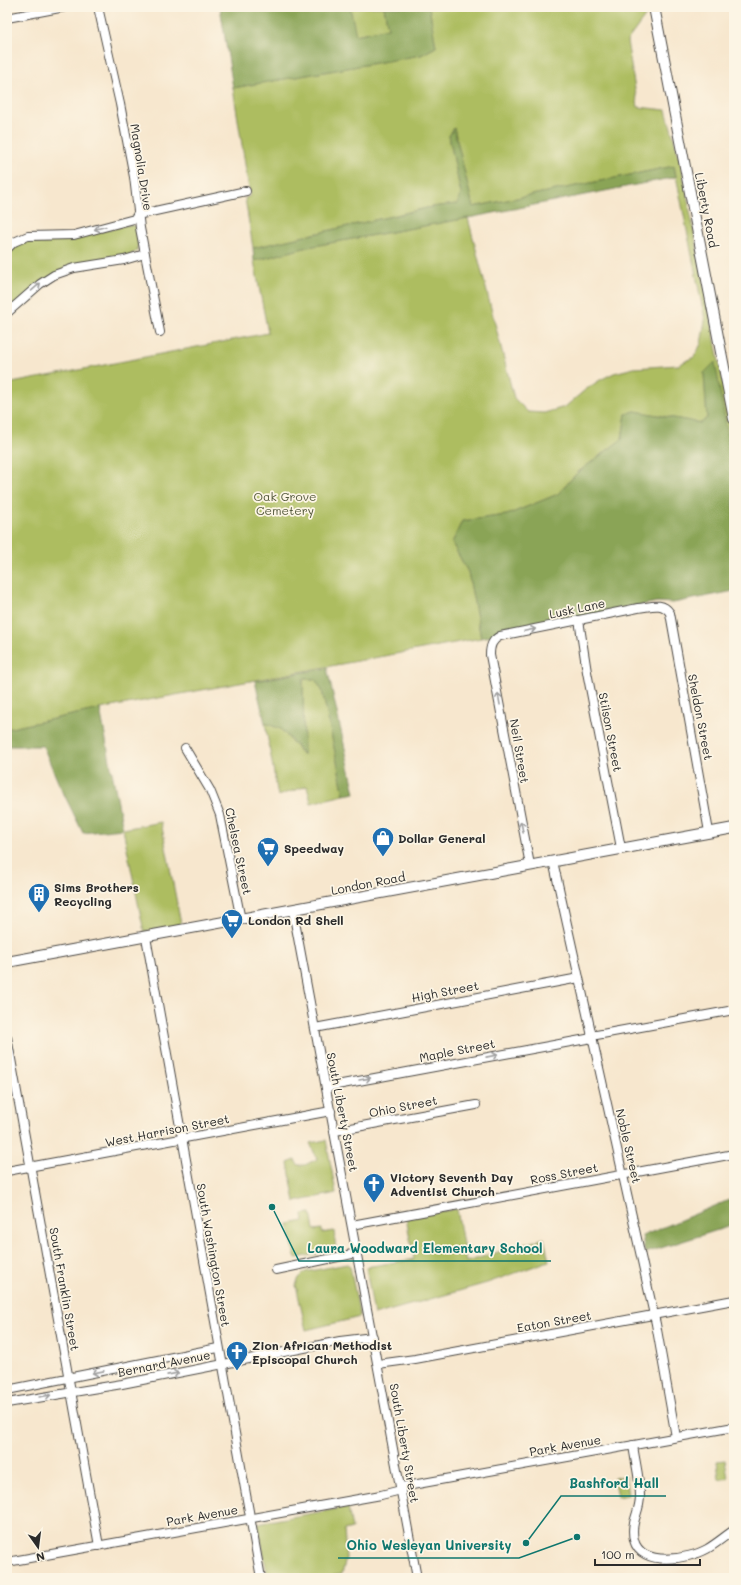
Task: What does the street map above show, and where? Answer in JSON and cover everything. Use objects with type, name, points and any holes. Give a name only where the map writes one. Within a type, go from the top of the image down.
[{"type":"street","points":[[7,18],[65,7]]},
{"type":"street","name":"Magnolia Drive","points":[[98,7],[120,104],[134,177],[138,217],[160,332]]},
{"type":"street","name":"Liberty Road","points":[[654,7],[734,419]]},
{"type":"street","points":[[7,249],[14,242],[28,236],[74,234],[246,191]]},
{"type":"street","points":[[7,313],[40,284],[54,275],[74,268],[124,260],[145,254]]},
{"type":"street","name":"Lusk Lane","points":[[493,641],[500,636],[579,620],[659,605],[666,608]]},
{"type":"street","name":"Sheldon Street","points":[[666,608],[671,616],[709,832]]},
{"type":"street","name":"Stilson Street","points":[[579,620],[587,672],[621,848]]},
{"type":"street","name":"Neil Street","points":[[493,641],[490,654],[530,866]]},
{"type":"street","name":"Chelsea Street","points":[[185,748],[210,790],[220,815],[241,920]]},
{"type":"street","name":"London Road","points":[[7,962],[293,911],[621,848],[734,828]]},
{"type":"street","name":"Noble Street","points":[[553,861],[654,1315],[676,1437]]},
{"type":"street","name":"South Liberty Street","points":[[293,911],[417,1578]]},
{"type":"street","name":"South Washington Street","points":[[146,937],[218,1348],[261,1578]]},
{"type":"street","name":"High Street","points":[[315,1028],[579,978]]},
{"type":"street","name":"Maple Street","points":[[326,1087],[734,1010]]},
{"type":"street","name":"South Franklin Street","points":[[7,1037],[99,1546]]},
{"type":"street","name":"Ohio Street","points":[[335,1131],[476,1105]]},
{"type":"street","name":"West Harrison Street","points":[[7,1171],[181,1140],[331,1111]]},
{"type":"street","name":"Ross Street","points":[[352,1225],[734,1154]]},
{"type":"street","points":[[276,1270],[357,1253]]},
{"type":"street","name":"Eaton Street","points":[[378,1364],[734,1300]]},
{"type":"street","name":"Bernard Avenue","points":[[7,1403],[222,1365],[340,1341],[373,1337]]},
{"type":"street","name":"Bernard Avenue","points":[[7,1390],[218,1348]]},
{"type":"street","name":"Park Avenue","points":[[7,1562],[381,1495],[401,1488],[734,1427]]},
{"type":"street","points":[[633,1445],[640,1497],[633,1521],[633,1530],[634,1542],[639,1550],[648,1556],[657,1559],[685,1557],[706,1550],[734,1530]]},
{"type":"green space","points":[[220,7],[350,7],[356,35],[388,28],[384,7],[429,7],[436,47],[421,55],[233,88]]},
{"type":"green space","points":[[350,7],[384,7],[388,28],[355,35]]},
{"type":"green space","name":"Oak Grove Cemetery","points":[[429,7],[648,7],[649,11],[627,41],[638,107],[666,110],[681,164],[734,439],[734,471],[729,445],[704,373],[707,418],[701,423],[635,411],[626,414],[622,439],[577,473],[558,494],[507,515],[462,521],[452,543],[468,572],[481,638],[100,709],[7,729],[7,384],[268,333],[254,261],[308,247],[468,218],[514,398],[528,412],[544,413],[565,407],[585,390],[614,373],[634,368],[678,365],[694,357],[701,344],[705,320],[674,166],[473,207],[454,128],[449,136],[461,194],[458,204],[431,207],[253,248],[245,198],[250,196],[233,88],[421,55],[436,47]]},
{"type":"green space","points":[[454,128],[473,207],[674,166],[676,177],[468,218],[308,247],[254,261],[253,248],[431,207],[457,204],[461,194],[449,136]]},
{"type":"green space","points":[[126,225],[136,226],[139,239],[137,251],[125,258],[75,266],[7,309],[7,253],[21,242],[91,234]]},
{"type":"green space","points":[[715,362],[734,471],[734,591],[673,603],[657,602],[481,638],[468,572],[452,543],[462,521],[507,515],[558,494],[577,473],[622,439],[626,414],[635,411],[701,423],[707,418],[704,373]]},
{"type":"green space","points":[[327,668],[355,793],[344,795],[322,690],[315,679],[303,679],[304,755],[281,729],[265,723],[255,681]]},
{"type":"green space","points":[[303,679],[315,679],[322,690],[344,795],[311,803],[307,786],[278,796],[265,723],[281,729],[303,755]]},
{"type":"green space","points":[[100,709],[123,829],[83,833],[58,782],[43,746],[7,746],[7,729]]},
{"type":"green space","points":[[161,822],[181,924],[144,932],[123,829]]},
{"type":"green space","points":[[326,1140],[336,1193],[295,1202],[288,1163],[295,1160],[298,1165],[305,1165],[317,1159],[310,1143]]},
{"type":"green space","points":[[734,1198],[734,1225],[645,1253],[642,1236]]},
{"type":"green space","points":[[457,1209],[466,1262],[544,1238],[549,1261],[487,1283],[374,1315],[366,1267],[414,1259],[406,1218]]},
{"type":"green space","points":[[311,1213],[314,1230],[322,1229],[322,1233],[334,1231],[336,1250],[297,1258],[295,1257],[288,1224],[304,1221],[303,1214]]},
{"type":"green space","points":[[347,1264],[350,1266],[360,1317],[306,1330],[296,1285],[299,1278],[305,1272]]},
{"type":"green space","points":[[725,1460],[728,1478],[719,1479],[717,1461]]},
{"type":"green space","points":[[625,1476],[628,1495],[618,1497],[614,1478]]},
{"type":"green space","points":[[348,1507],[352,1528],[344,1530],[346,1558],[342,1574],[325,1578],[268,1578],[258,1523]]},
{"type":"place","name":"Dollar General","points":[[383,858]]},
{"type":"place","name":"Speedway","points":[[268,868]]},
{"type":"place","name":"Sims Brothers Recycling","points":[[39,914]]},
{"type":"place","name":"London Rd Shell","points":[[232,940]]},
{"type":"place","name":"Victory Seventh Day Adventist Church","points":[[374,1204]]},
{"type":"place","name":"Laura Woodward Elementary School","points":[[272,1207]]},
{"type":"place","name":"Zion African Methodist Episcopal Church","points":[[237,1372]]},
{"type":"place","name":"Ohio Wesleyan University","points":[[577,1537]]},
{"type":"place","name":"Bashford Hall","points":[[526,1543]]}]
